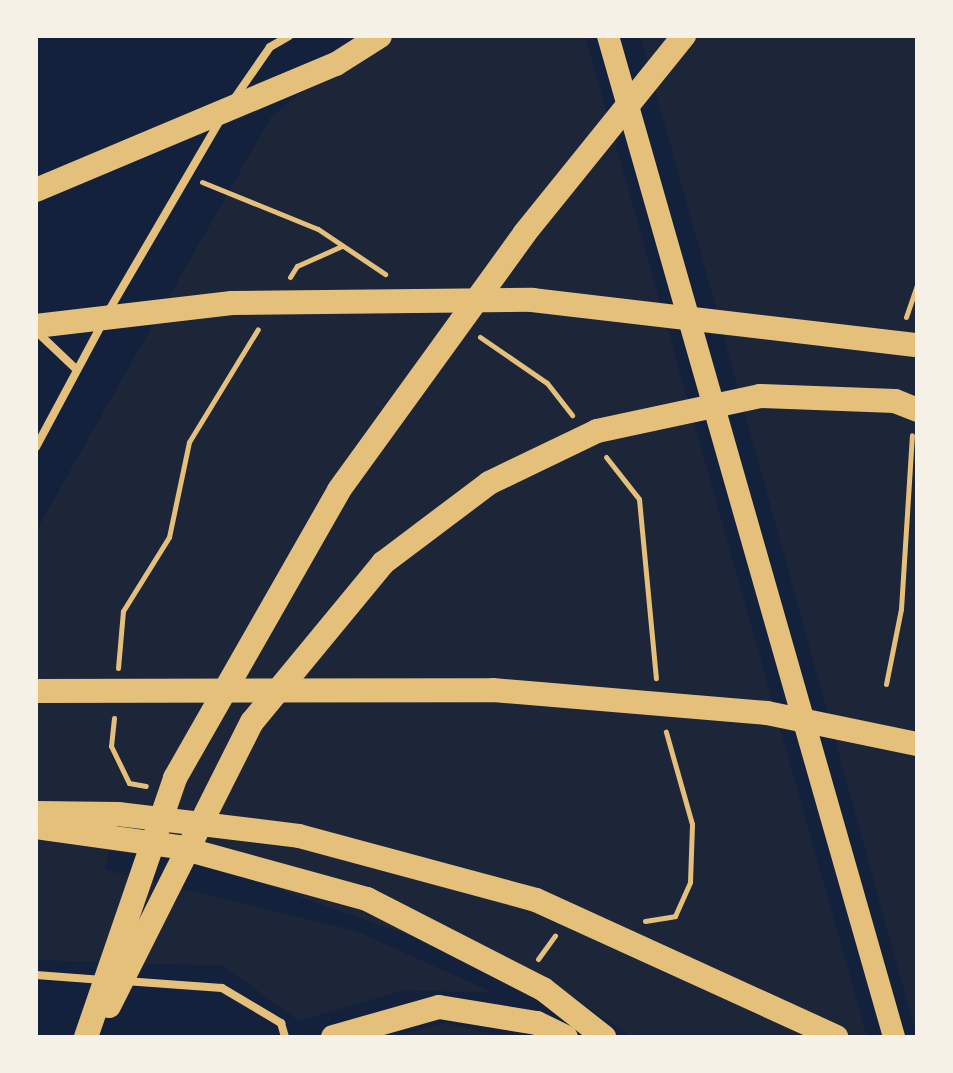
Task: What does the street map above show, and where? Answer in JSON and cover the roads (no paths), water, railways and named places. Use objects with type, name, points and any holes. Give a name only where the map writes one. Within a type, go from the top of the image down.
[{"type":"highway","points":[[36,190],[336,64],[380,36]]},
{"type":"highway","points":[[608,36],[894,1037]]},
{"type":"highway","points":[[86,1037],[175,778],[339,490],[524,234],[684,36]]},
{"type":"highway","points":[[36,329],[232,303],[532,300],[912,340]]},
{"type":"highway","points":[[95,1037],[252,722],[383,563],[489,483],[597,431],[760,396],[895,401],[914,416]]},
{"type":"highway","points":[[36,691],[493,690],[767,713],[917,744]]},
{"type":"highway","points":[[36,813],[118,814],[299,836],[536,900],[836,1037]]},
{"type":"highway","points":[[36,827],[178,847],[367,899],[543,989],[604,1037]]},
{"type":"highway","points":[[333,1037],[439,1007],[518,1020],[566,1037]]},
{"type":"street","points":[[36,447],[182,175],[270,47],[289,36]]},
{"type":"street","points":[[36,329],[77,370]]},
{"type":"street","points":[[36,975],[222,988],[281,1023],[285,1037]]}]
